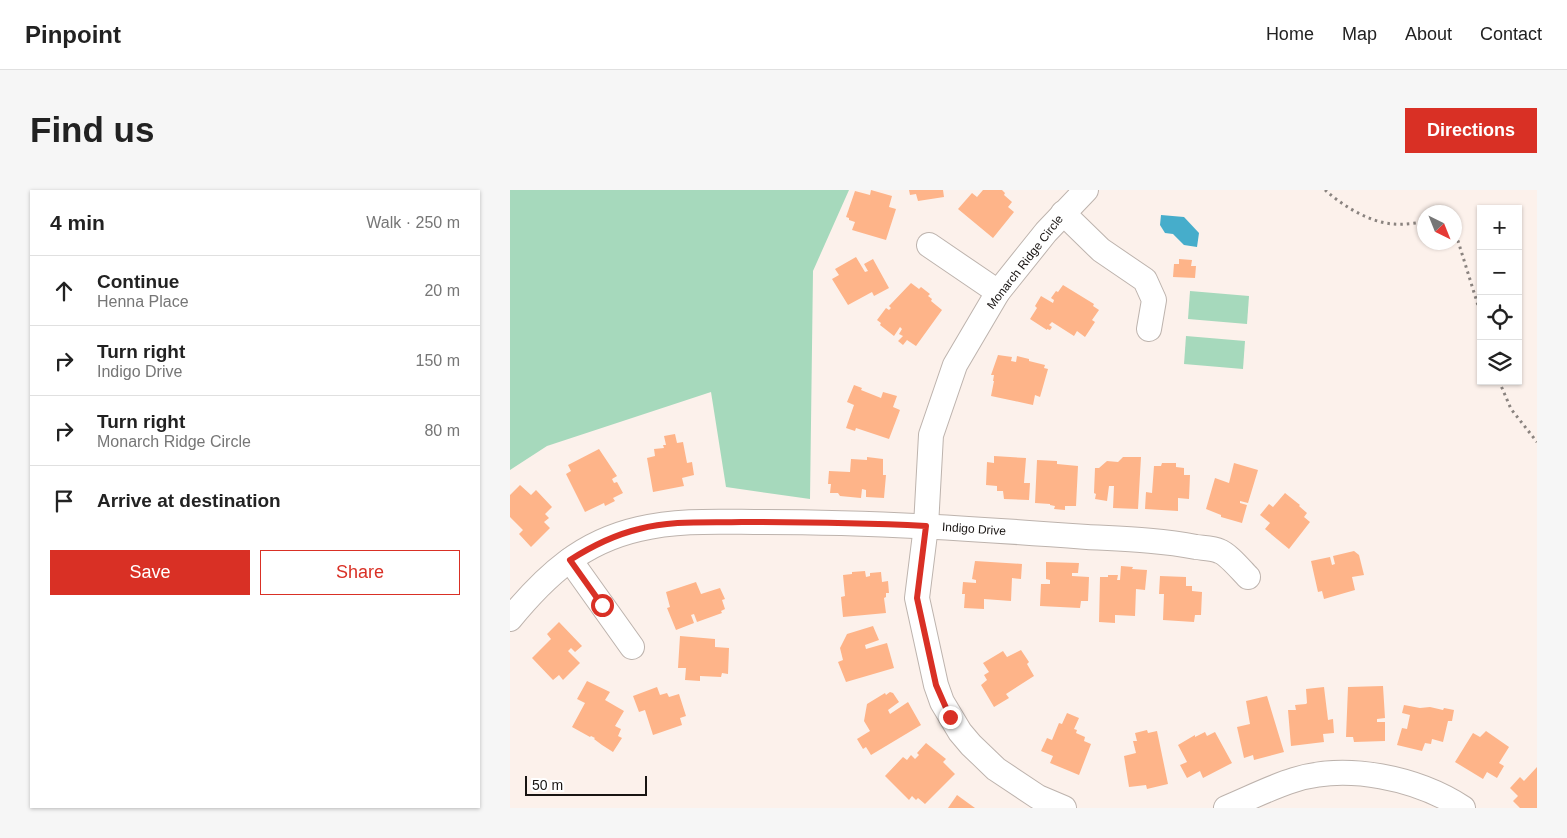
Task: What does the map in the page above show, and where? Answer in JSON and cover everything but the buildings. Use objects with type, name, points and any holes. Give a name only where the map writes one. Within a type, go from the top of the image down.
[{"type":"street","name":"Monarch Ridge Circle","points":[[1064,808],[1035,803],[983,758],[960,732],[942,702],[936,685],[917,598],[926,526],[931,435],[955,365],[998,292],[1063,213],[1086,190]]},
{"type":"street","points":[[1063,213],[1101,250],[1145,280],[1154,300],[1149,329]]},
{"type":"street","points":[[929,245],[998,292]]},
{"type":"street","name":"Indigo Drive","points":[[510,619],[538,587],[570,560],[590,548],[625,533],[672,523],[827,522],[926,526],[1177,543],[1220,551],[1248,577]]},
{"type":"street","points":[[570,560],[632,647]]},
{"type":"street","points":[[1226,808],[1294,780],[1337,774],[1371,775],[1403,781],[1439,794],[1463,808]]},
{"type":"path","points":[[1325,190],[1346,207],[1374,220],[1393,224],[1417,222]]},
{"type":"path","points":[[1461,250],[1477,302]]},
{"type":"path","points":[[1501,385],[1511,409],[1537,442]]},
{"type":"green space","points":[[510,190],[849,190],[813,271],[810,499],[726,487],[711,392],[547,446],[510,470]]},
{"type":"green space","points":[[1190,291],[1249,296],[1247,324],[1188,319]]},
{"type":"green space","points":[[1186,336],[1245,341],[1243,369],[1184,364]]},
{"type":"water","points":[[1161,215],[1184,217],[1199,233],[1197,247],[1184,245],[1173,234],[1165,233],[1160,225]]},
{"type":"route","points":[[602,605],[570,560],[611,538],[639,529],[679,523],[827,522],[926,526],[917,598],[936,685],[950,717]]}]
